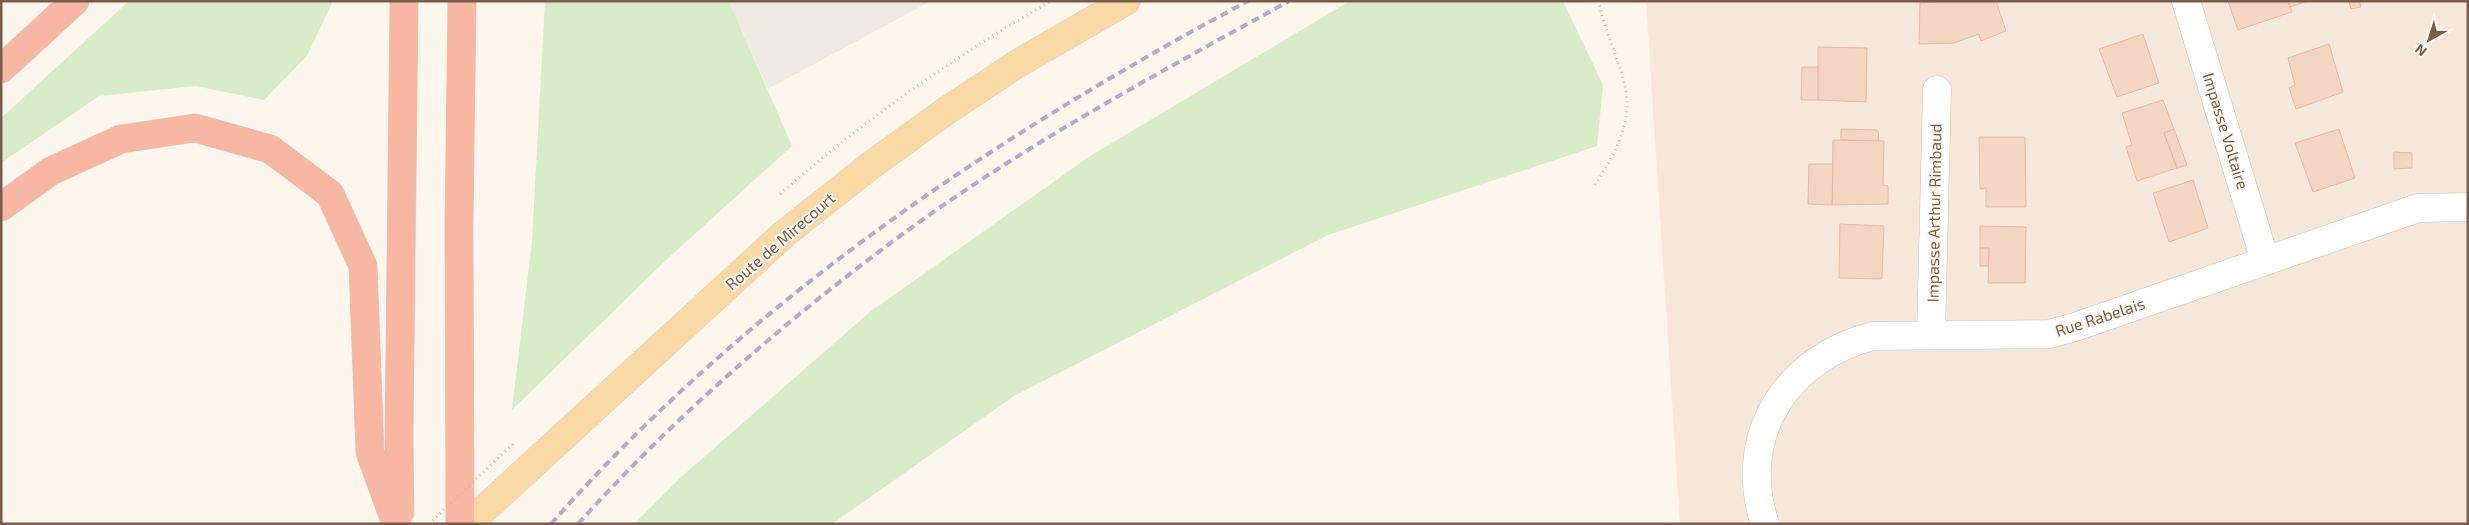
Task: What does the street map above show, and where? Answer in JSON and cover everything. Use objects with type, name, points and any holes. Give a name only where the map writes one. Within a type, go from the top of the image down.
[{"type":"highway","points":[[1,69],[75,1]]},
{"type":"highway","points":[[401,524],[399,437],[404,1]]},
{"type":"highway","points":[[460,524],[462,1]]},
{"type":"highway","points":[[1,207],[51,171],[121,138],[195,128],[270,149],[330,194],[363,266],[370,452],[396,524]]},
{"type":"main road","name":"Route de Mirecourt","points":[[468,524],[784,234],[870,166],[946,111],[1017,64],[1126,1]]},
{"type":"street","name":"Impasse Voltaire","points":[[2186,1],[2265,260]]},
{"type":"street","name":"Impasse Arthur Rimbaud","points":[[1931,335],[1936,90]]},
{"type":"street","name":"Rue Rabelais","points":[[1765,524],[1759,506],[1756,476],[1758,450],[1764,428],[1784,393],[1804,369],[1848,342],[1873,336],[2049,334],[2075,327],[2418,208],[2468,207]]},
{"type":"path","points":[[1595,185],[1612,159],[1622,138],[1628,111],[1628,90],[1606,31],[1598,1]]},
{"type":"path","points":[[429,524],[515,442]]},
{"type":"shaded area","points":[[729,1],[931,1],[768,89]]},
{"type":"shaded area","points":[[1646,1],[2468,1],[2468,524],[1680,524]]},
{"type":"green space","points":[[129,1],[333,1],[307,56],[264,100],[196,86],[99,96],[1,163],[1,118]]},
{"type":"green space","points":[[545,1],[729,1],[792,146],[665,261],[512,410],[532,241]]},
{"type":"green space","points":[[1350,1],[1563,1],[1603,85],[1597,146],[1328,235],[1014,396],[832,524],[634,524],[680,478],[870,312],[1090,156]]},
{"type":"building","points":[[1996,1],[2006,31],[1981,41],[1979,34],[1954,43],[1919,44],[1920,3]]},
{"type":"building","points":[[2228,1],[2288,1],[2292,12],[2238,30]]},
{"type":"building","points":[[2288,1],[2308,1],[2290,7]]},
{"type":"building","points":[[2349,1],[2359,1],[2361,7],[2351,9]]},
{"type":"building","points":[[2143,34],[2159,83],[2117,97],[2099,49]]},
{"type":"building","points":[[2329,44],[2343,92],[2296,109],[2289,88],[2295,85],[2288,58]]},
{"type":"building","points":[[1818,47],[1867,48],[1866,102],[1818,100]]},
{"type":"building","points":[[1802,67],[1818,67],[1818,100],[1801,100]]},
{"type":"building","points":[[2163,100],[2174,129],[2164,133],[2177,168],[2137,181],[2126,147],[2132,145],[2122,113]]},
{"type":"building","points":[[1841,129],[1878,130],[1879,141],[1841,140]]},
{"type":"building","points":[[2174,129],[2187,165],[2177,168],[2164,133]]},
{"type":"building","points":[[2339,129],[2355,178],[2313,192],[2295,143]]},
{"type":"building","points":[[1979,137],[2025,137],[2026,207],[1986,207],[1986,188],[1980,189]]},
{"type":"building","points":[[1833,140],[1884,141],[1883,185],[1888,186],[1888,204],[1832,205]]},
{"type":"building","points":[[2394,152],[2412,153],[2412,168],[2394,169]]},
{"type":"building","points":[[1809,164],[1833,164],[1832,205],[1808,204]]},
{"type":"building","points":[[2193,180],[2208,228],[2169,242],[2153,193]]},
{"type":"building","points":[[1840,224],[1884,226],[1882,279],[1839,278]]},
{"type":"building","points":[[1980,226],[2026,227],[2025,283],[1988,283],[1989,248],[1980,248]]},
{"type":"building","points":[[1980,248],[1989,248],[1988,266],[1980,266]]},
{"type":"railway","points":[[551,524],[626,444],[706,369],[789,298],[876,231],[966,169],[1058,110],[1152,54],[1248,1]]},
{"type":"railway","points":[[578,524],[653,446],[732,372],[773,336],[900,236],[946,203],[1042,141],[1289,1]]}]
